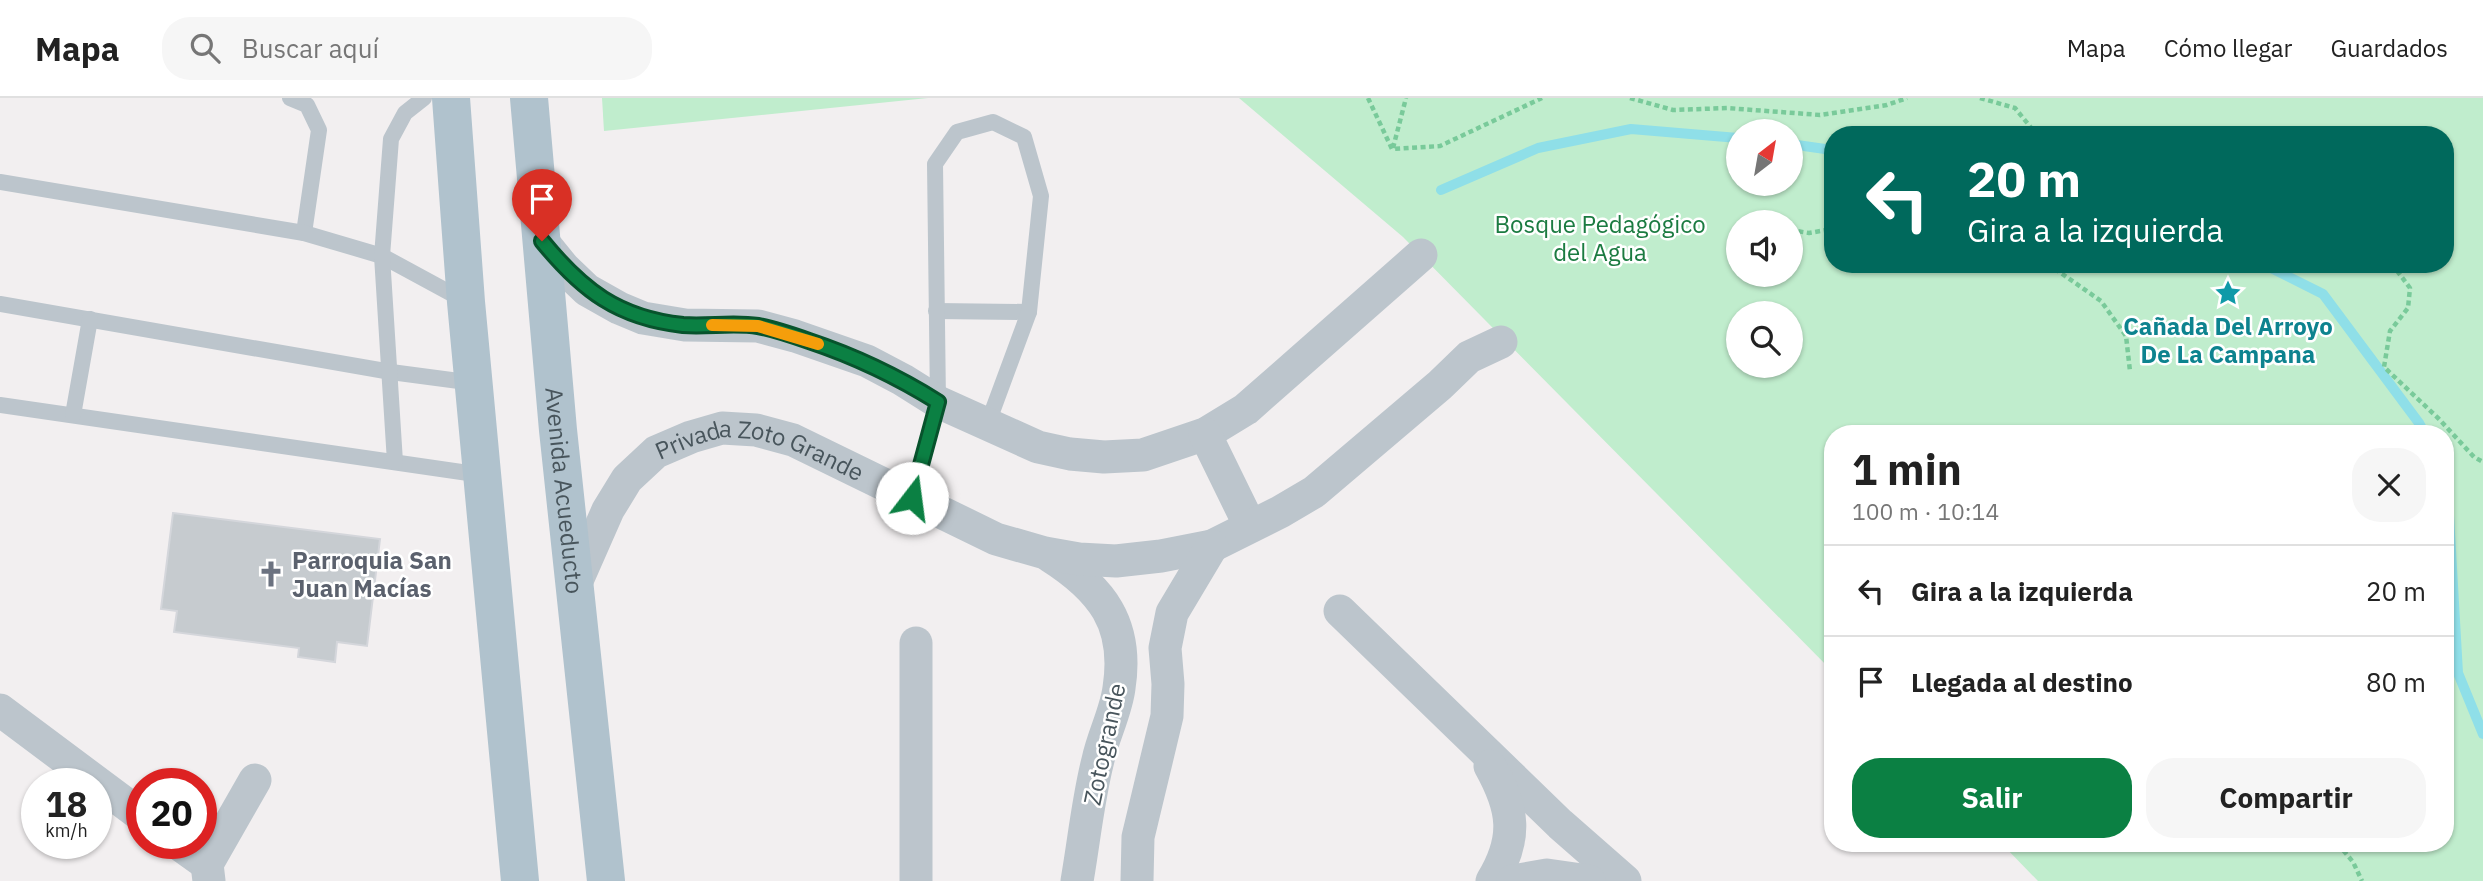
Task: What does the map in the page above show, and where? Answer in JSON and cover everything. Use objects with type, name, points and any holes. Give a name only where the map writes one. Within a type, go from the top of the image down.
[{"type":"main road","points":[[452,98],[466,302],[520,881]]},
{"type":"main road","name":"Avenida Acueducto","points":[[529,98],[606,881]]},
{"type":"street","points":[[542,241],[587,290],[643,318],[685,325],[758,326],[795,336],[867,362],[904,380],[938,402],[1038,447],[1070,454],[1104,457],[1143,455],[1205,434],[1246,409],[1421,255]]},
{"type":"street","points":[[1045,553],[1079,559],[1116,561],[1212,546],[1314,492],[1469,357],[1501,342]]},
{"type":"street","name":"Privada Zoto Grande","points":[[575,585],[608,510],[627,479],[656,452],[691,436],[722,428],[756,429],[793,440],[996,539],[1045,553]]},
{"type":"street","points":[[1205,434],[1250,526]]},
{"type":"street","points":[[1136,881],[1138,837],[1167,716],[1165,648],[1171,613],[1212,546]]},
{"type":"street","name":"Zotogrande","points":[[1045,553],[1091,585],[1104,603],[1117,631],[1119,688],[1098,760],[1077,881]]},
{"type":"street","points":[[1340,611],[1560,824],[1625,881]]},
{"type":"street","points":[[916,643],[916,881]]},
{"type":"street","points":[[1119,674],[1167,674]]},
{"type":"street","points":[[0,710],[126,804]]},
{"type":"street","points":[[1479,746],[1501,786],[1509,811],[1510,830],[1505,860],[1492,881]]},
{"type":"street","points":[[195,859],[208,872],[255,780]]},
{"type":"street","points":[[1513,881],[1547,874],[1589,881]]},
{"type":"lane","points":[[290,98],[307,106],[319,130],[304,233]]},
{"type":"lane","points":[[395,462],[382,256],[391,139],[405,113],[424,98]]},
{"type":"lane","points":[[912,498],[938,402],[935,164],[957,132],[993,122],[1024,138],[1041,196],[1029,312],[988,423]]},
{"type":"lane","points":[[0,182],[304,233],[382,256],[466,302]]},
{"type":"lane","points":[[0,304],[391,372],[474,383]]},
{"type":"lane","points":[[936,311],[1029,312]]},
{"type":"lane","points":[[73,415],[90,319]]},
{"type":"lane","points":[[0,405],[483,475]]},
{"type":"path","points":[[1368,98],[1392,149]]},
{"type":"path","points":[[1392,149],[1406,98]]},
{"type":"path","points":[[1392,149],[1440,146],[1542,98]]},
{"type":"path","points":[[1630,98],[1673,110],[1727,108],[1820,115],[1887,105],[1907,98]]},
{"type":"path","points":[[1980,98],[2015,108],[2030,126]]},
{"type":"path","points":[[1803,232],[1824,230]]},
{"type":"path","points":[[2061,273],[2101,301],[2126,336],[2130,372]]},
{"type":"path","points":[[2399,273],[2410,288],[2408,308],[2390,331],[2384,367],[2442,425]]},
{"type":"path","points":[[2454,437],[2483,462]]},
{"type":"path","points":[[2345,852],[2362,881]]},
{"type":"green space","points":[[602,98],[928,98],[604,131]]},
{"type":"green space","name":"Bosque Pedagógico del Agua","points":[[1239,98],[2483,98],[2483,881],[2038,881],[2010,852],[2454,852],[2454,425],[1824,425],[1824,663],[1403,237]]},
{"type":"building","name":"Parroquia San Juan Macías","points":[[173,513],[380,539],[367,646],[337,642],[335,662],[298,657],[299,648],[174,632],[177,611],[161,609]]},
{"type":"waterway","points":[[1441,190],[1538,148],[1631,129],[1726,137]]},
{"type":"waterway","points":[[1803,146],[1824,149]]},
{"type":"waterway","points":[[2281,273],[2323,294],[2420,425]]},
{"type":"waterway","points":[[2454,603],[2458,673],[2483,734]]},
{"type":"slow traffic","points":[[712,325],[758,326],[818,344]]},
{"type":"place","name":"Cañada Del Arroyo De La Campana","points":[[2228,293]]},
{"type":"place","name":"Parroquia San Juan Macías","points":[[271,574]]},
{"type":"route","points":[[542,241],[587,290],[643,318],[685,325],[758,326],[795,336],[867,362],[904,380],[938,402],[912,498]]}]
